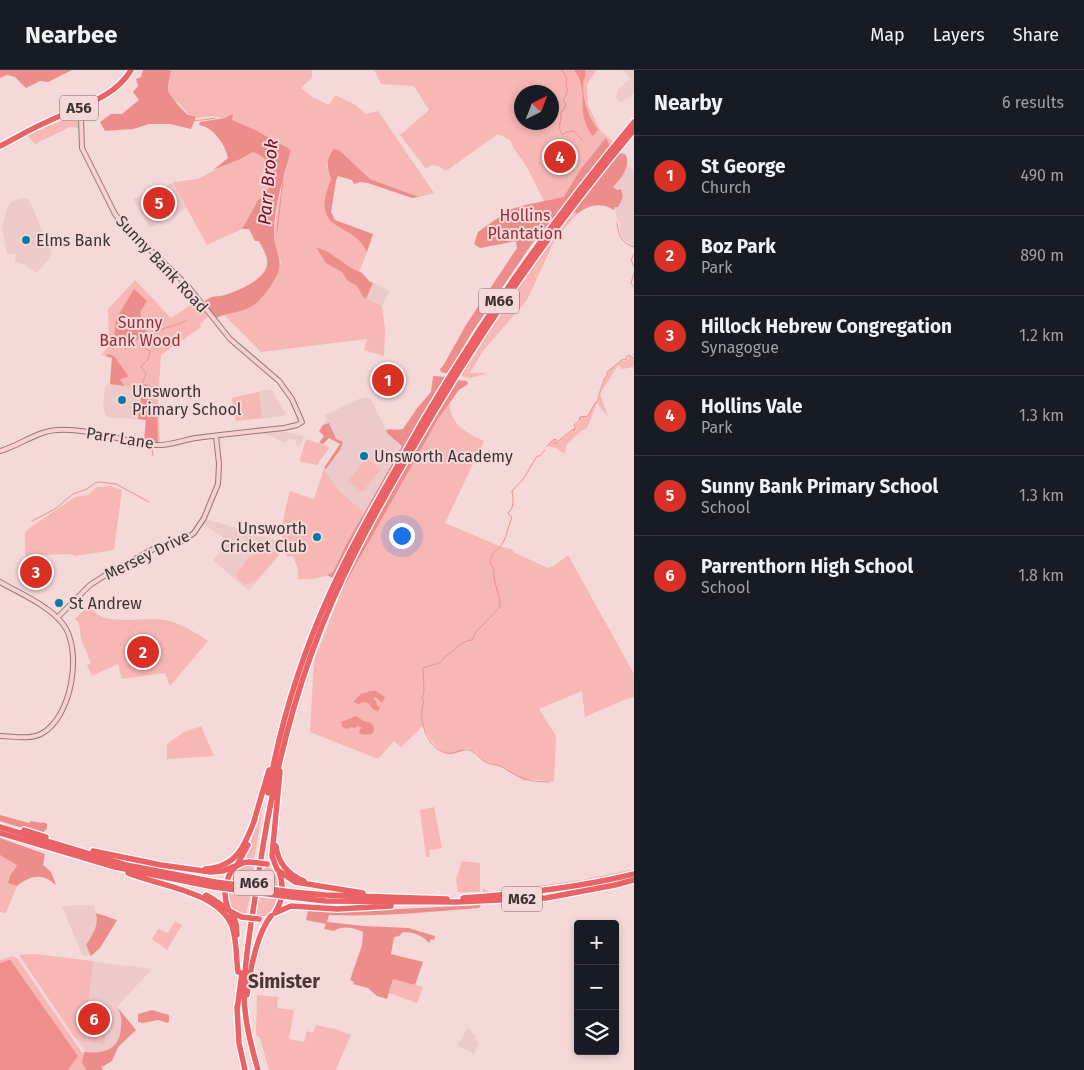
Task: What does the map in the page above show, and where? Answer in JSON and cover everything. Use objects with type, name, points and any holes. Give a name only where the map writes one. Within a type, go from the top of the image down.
[{"type":"highway","name":"A56","points":[[0,146],[33,128],[93,102],[117,87],[131,70]]},
{"type":"highway","name":"M66","points":[[621,142],[634,122]]},
{"type":"highway","name":"M66","points":[[247,1019],[244,995],[265,825],[283,744],[311,655],[335,597],[432,402],[541,240],[614,150],[634,130]]},
{"type":"highway","name":"M66","points":[[255,819],[264,782],[274,757],[306,652],[329,594],[399,466]]},
{"type":"highway","points":[[258,1070],[247,1019],[249,982],[263,928],[280,904],[282,889],[278,870],[272,856],[283,744]]},
{"type":"highway","name":"M66","points":[[237,1010],[262,825],[274,757]]},
{"type":"highway","points":[[275,816],[277,853],[283,866],[293,876],[322,887]]},
{"type":"highway","points":[[161,865],[207,869],[224,865],[241,850],[255,819]]},
{"type":"highway","points":[[245,1070],[239,1043],[237,1010],[237,928],[225,894],[228,877],[248,844],[255,819]]},
{"type":"highway","points":[[0,825],[109,855],[161,865],[215,872],[249,862],[267,864],[296,882],[360,893],[437,899]]},
{"type":"highway","points":[[0,825],[37,839],[69,844]]},
{"type":"highway","points":[[0,833],[115,867],[135,876],[208,901],[224,913],[234,932],[238,972]]},
{"type":"highway","name":"M62","points":[[37,839],[126,865],[215,884]]},
{"type":"highway","name":"M62","points":[[115,867],[326,901],[408,903],[546,898],[634,880]]},
{"type":"highway","name":"M62","points":[[291,895],[458,899],[542,892],[612,880],[634,874]]},
{"type":"highway","points":[[167,886],[206,896],[242,917],[259,919],[291,906],[318,908]]},
{"type":"highway","points":[[253,961],[268,925],[276,916],[290,909],[388,906],[408,903]]},
{"type":"street","name":"Sunny Bank Road","points":[[78,108],[82,120],[82,148],[115,214],[187,285],[230,339],[279,381],[292,399],[302,422]]},
{"type":"street","name":"Parr Lane","points":[[0,452],[44,432],[56,430],[159,445],[297,426],[302,422]]},
{"type":"street","name":"Mersey Drive","points":[[58,617],[90,585],[103,576],[159,546],[188,538],[198,528],[214,494],[219,475],[216,436]]},
{"type":"street","points":[[0,582],[46,608],[58,617],[69,634],[73,657],[71,684],[64,707],[53,725],[40,734],[27,737],[0,736]]},
{"type":"shaded area","points":[[574,70],[585,70],[583,91],[585,103],[591,119],[598,130],[593,136],[583,115],[582,88]]},
{"type":"shaded area","points":[[623,70],[634,70],[634,94],[620,102],[616,98],[618,89],[630,79]]},
{"type":"shaded area","points":[[627,166],[633,169],[634,177],[634,248],[623,238],[620,232],[620,221],[617,222],[615,207],[618,207],[623,197],[621,189],[613,188]]},
{"type":"shaded area","points":[[173,183],[186,208],[150,228],[133,199]]},
{"type":"shaded area","name":"Elms Bank","points":[[28,198],[52,253],[50,258],[36,273],[25,265],[15,262],[15,254],[7,254],[2,228],[10,203],[18,199]]},
{"type":"shaded area","points":[[373,283],[390,291],[382,306],[366,299]]},
{"type":"shaded area","name":"Unsworth Primary School","points":[[105,385],[141,388],[138,419],[106,417],[103,406]]},
{"type":"shaded area","points":[[271,389],[286,414],[283,416],[236,421],[232,398]]},
{"type":"shaded area","name":"Unsworth Academy","points":[[369,397],[386,430],[403,444],[361,517],[314,500],[323,470],[342,442],[329,436],[324,423],[327,419],[325,415],[359,399]]},
{"type":"shaded area","points":[[280,431],[304,436],[300,446],[296,445],[296,440],[288,439],[286,443],[262,433]]},
{"type":"shaded area","points":[[206,519],[280,541],[282,552],[249,591],[213,560],[228,543],[227,540],[203,524]]},
{"type":"shaded area","points":[[376,691],[385,697],[382,703],[376,697],[373,698],[377,706],[380,707],[378,711],[373,709],[368,703],[363,702],[359,704],[354,701],[361,694]]},
{"type":"shaded area","points":[[356,716],[372,724],[374,731],[372,734],[364,735],[359,733],[361,727],[358,726],[347,729],[342,727],[341,722]]},
{"type":"shaded area","points":[[62,906],[94,906],[97,919],[96,929],[86,945],[91,956],[82,955]]},
{"type":"shaded area","points":[[34,954],[152,969],[117,1007],[135,1031],[119,1045],[98,1070],[19,955]]},
{"type":"shaded area","points":[[9,960],[78,1056],[68,1070],[0,1070],[0,963]]},
{"type":"shaded area","points":[[152,1010],[169,1015],[169,1022],[158,1020],[138,1022],[138,1014]]},
{"type":"shaded area","points":[[468,1028],[476,1036],[474,1039],[479,1042],[474,1054],[457,1045]]},
{"type":"green space","points":[[0,70],[72,70],[48,82],[40,81],[26,88],[15,77],[7,75],[0,78]]},
{"type":"green space","points":[[143,70],[171,70],[168,90],[188,115],[196,117],[191,129],[170,124],[149,124],[133,129],[105,131],[100,122],[111,114],[122,114],[139,100],[133,92],[138,86],[136,79],[141,77]]},
{"type":"green space","points":[[171,70],[312,70],[312,78],[301,88],[312,97],[329,105],[335,95],[354,104],[366,114],[378,111],[434,193],[419,197],[370,179],[339,150],[326,164],[331,179],[325,197],[325,209],[328,218],[352,234],[367,252],[359,272],[351,268],[348,281],[357,286],[363,297],[382,306],[385,328],[384,356],[364,350],[367,339],[261,352],[223,314],[249,308],[276,279],[281,262],[274,234],[278,203],[291,150],[231,120],[213,116],[196,118],[189,115],[179,103],[173,100],[168,91]]},
{"type":"green space","points":[[374,70],[596,70],[587,85],[588,105],[600,130],[613,142],[556,216],[516,241],[480,248],[474,244],[478,232],[494,220],[512,209],[544,201],[510,140],[498,134],[446,171],[439,166],[431,165],[426,169],[400,135],[429,110],[414,86],[381,84]]},
{"type":"green space","points":[[78,114],[79,128],[70,127],[35,144],[27,135]]},
{"type":"green space","points":[[233,114],[232,120],[255,130],[291,150],[274,223],[274,238],[280,265],[278,274],[261,298],[251,307],[216,318],[204,302],[212,297],[238,290],[253,282],[264,272],[267,266],[267,259],[259,241],[255,241],[249,229],[242,229],[258,200],[271,187],[269,165],[263,157],[253,152],[239,160],[213,170],[228,158],[227,153],[213,132],[199,125],[200,122],[225,118]]},
{"type":"green space","name":"Hollins Plantation","points":[[606,138],[610,146],[556,216],[533,242],[472,332],[448,374],[441,372],[440,369],[466,325],[517,248],[516,241],[480,248],[474,244],[478,232],[512,209],[564,197],[580,170]]},
{"type":"green space","points":[[334,149],[339,150],[370,179],[419,197],[412,198],[368,183],[360,182],[354,184],[352,180],[338,176],[331,212],[335,220],[373,234],[367,252],[352,235],[328,218],[325,209],[325,197],[331,179],[328,160]]},
{"type":"green space","points":[[253,152],[262,154],[265,157],[271,174],[271,187],[258,200],[242,229],[207,245],[173,183],[198,179],[233,160],[243,158]]},
{"type":"green space","points":[[618,153],[625,154],[627,163],[622,176],[613,187],[617,190],[621,189],[623,197],[618,207],[615,207],[614,210],[599,205],[586,208],[577,214],[573,210]]},
{"type":"green space","points":[[573,210],[577,214],[555,239],[527,300],[483,351],[470,373],[485,373],[471,378],[460,376],[519,285]]},
{"type":"green space","points":[[316,247],[328,252],[351,268],[362,273],[373,283],[366,299],[357,286],[348,281],[342,272],[326,263]]},
{"type":"green space","name":"Sunny Bank Wood","points":[[135,280],[171,318],[197,301],[208,317],[200,324],[201,327],[161,355],[158,402],[160,442],[144,441],[146,420],[138,419],[141,388],[110,384],[112,357],[101,355],[109,346],[108,309]]},
{"type":"green space","points":[[134,289],[147,301],[140,312],[147,334],[144,339],[134,340],[120,335],[120,346],[115,348],[116,319]]},
{"type":"green space","points":[[108,354],[114,356],[127,374],[128,377],[120,379],[124,386],[110,384],[112,358],[105,356]]},
{"type":"green space","points":[[630,356],[634,360],[634,367],[622,369],[618,365],[600,394],[604,379],[608,376],[607,373],[623,359],[623,361],[626,361]]},
{"type":"green space","points":[[433,376],[446,377],[364,517],[333,578],[327,575],[333,572],[347,543],[402,446],[386,430],[403,429],[431,392]]},
{"type":"green space","points":[[457,380],[467,381],[468,384],[459,390],[438,419],[345,584],[343,583],[381,510]]},
{"type":"green space","points":[[144,384],[152,387],[150,389],[150,403],[152,409],[157,413],[158,442],[144,441],[146,420],[138,419],[143,385],[147,393],[145,414],[151,420],[152,425],[152,420],[146,414],[149,393]]},
{"type":"green space","points":[[259,392],[262,418],[236,421],[232,398]]},
{"type":"green space","points":[[600,394],[608,417],[597,403],[587,428],[566,445],[565,454],[556,448],[548,446],[554,439],[556,440],[555,443],[572,431],[576,432],[574,429],[577,429],[575,425],[580,422],[580,417],[588,416],[595,403],[599,400]]},
{"type":"green space","points":[[450,401],[452,415],[459,426],[484,441],[445,523],[499,546],[514,550],[513,552],[548,568],[554,566],[568,555],[634,674],[634,697],[585,717],[582,691],[539,709],[556,736],[554,782],[532,779],[524,781],[503,767],[482,760],[476,752],[467,748],[454,754],[442,751],[434,744],[423,726],[401,747],[394,741],[378,759],[310,732],[314,661],[345,582]]},
{"type":"green space","points":[[329,423],[336,439],[343,442],[340,450],[326,469],[324,468],[340,444],[329,438],[323,444],[319,443],[324,436],[319,431],[323,425]]},
{"type":"green space","points":[[306,439],[329,447],[318,465],[301,462],[300,459]]},
{"type":"green space","points":[[367,458],[381,470],[362,492],[348,481]]},
{"type":"green space","name":"Unsworth Cricket Club","points":[[324,470],[340,492],[364,512],[333,572],[317,578],[298,579],[298,569],[293,556],[287,557],[284,549],[282,533],[290,491],[314,499]]},
{"type":"green space","points":[[107,485],[122,490],[114,550],[75,556],[72,554],[38,555],[37,558],[32,558],[31,566],[25,566],[25,533],[28,529],[75,497],[88,495],[97,487],[105,487]]},
{"type":"green space","points":[[259,544],[273,552],[277,552],[280,548],[281,552],[257,580],[245,585],[238,579],[236,574],[250,556],[253,557]]},
{"type":"green space","points":[[88,606],[97,614],[111,619],[170,621],[185,627],[208,641],[170,686],[165,673],[122,679],[118,664],[92,676],[87,665],[91,663],[81,639],[79,623],[75,619]]},
{"type":"green space","points":[[201,726],[214,756],[167,759],[167,744],[184,732]]},
{"type":"green space","points":[[266,790],[254,860],[246,858]]},
{"type":"green space","points":[[434,807],[442,848],[429,850],[430,857],[426,857],[420,810]]},
{"type":"green space","points":[[0,815],[29,823],[31,821],[43,822],[47,824],[47,828],[42,834],[0,821]]},
{"type":"green space","points":[[0,838],[45,854],[43,865],[51,872],[56,885],[41,877],[32,878],[17,886],[8,883],[17,865],[0,855]]},
{"type":"green space","points":[[0,855],[17,864],[8,882],[17,886],[6,913],[0,912]]},
{"type":"green space","points":[[462,861],[480,863],[480,892],[458,892],[456,879]]},
{"type":"green space","points":[[249,864],[254,865],[251,884],[231,881],[238,868]]},
{"type":"green space","points":[[263,866],[274,870],[280,888],[260,885]]},
{"type":"green space","points":[[634,869],[634,871],[630,872],[574,884],[483,893],[483,888],[489,892],[521,888],[581,880]]},
{"type":"green space","points":[[229,893],[250,896],[246,915],[233,908]]},
{"type":"green space","points":[[258,897],[278,899],[273,910],[267,916],[256,916]]},
{"type":"green space","points":[[481,905],[479,908],[404,914],[329,915],[327,922],[408,928],[435,936],[434,940],[431,939],[429,943],[421,936],[410,933],[403,932],[399,936],[394,937],[391,954],[423,962],[415,985],[393,979],[387,999],[377,996],[368,988],[353,984],[354,982],[350,980],[362,945],[363,932],[348,928],[334,931],[324,929],[326,924],[306,920],[308,911],[359,911]]},
{"type":"green space","points":[[96,913],[117,920],[100,948],[91,956],[86,945],[96,926]]},
{"type":"green space","points":[[175,921],[182,925],[167,950],[152,939],[158,929],[168,933]]},
{"type":"green space","points":[[34,954],[93,961],[87,1010],[90,1010],[86,1043],[75,1038],[19,955]]},
{"type":"green space","points":[[13,956],[17,958],[83,1054],[82,1062],[86,1070],[68,1070],[78,1056],[11,961],[0,963],[0,960]]},
{"type":"green space","points":[[393,979],[423,987],[417,1003],[389,993]]},
{"type":"green space","points":[[257,995],[278,997],[277,1009],[294,1010],[289,1039],[304,1042],[307,1031],[313,1033],[316,1025],[351,1035],[336,1069],[339,1070],[269,1070],[260,1038],[256,1035]]},
{"type":"green space","points":[[118,1008],[136,1030],[118,1047],[112,1061],[102,1067],[103,1070],[86,1070],[82,1062],[84,1052],[104,1051],[110,1049],[118,1041],[121,1015]]},
{"type":"green space","points":[[91,1012],[108,1015],[104,1044],[87,1041]]},
{"type":"waterway","points":[[562,70],[567,78],[566,86],[568,90],[563,102],[566,103],[564,110],[561,112],[560,130],[563,135],[566,132],[574,131],[583,141]]},
{"type":"waterway","name":"Parr Brook","points":[[162,109],[173,118],[180,120],[194,121],[215,118]]},
{"type":"waterway","name":"Parr Brook","points":[[277,232],[283,179],[282,159],[286,147]]},
{"type":"waterway","points":[[615,206],[619,197],[618,192]]},
{"type":"waterway","points":[[617,223],[621,238],[634,247]]},
{"type":"waterway","points":[[634,254],[631,260],[634,267]]},
{"type":"waterway","points":[[634,273],[631,283],[634,287]]},
{"type":"waterway","name":"Parr Brook","points":[[230,307],[242,304],[251,297]]},
{"type":"waterway","name":"Parr Brook","points":[[151,424],[152,420],[145,414],[148,393],[142,384],[146,374],[141,367],[148,359],[150,351],[145,346],[156,341],[153,335],[157,332],[187,320]]},
{"type":"waterway","points":[[547,446],[554,439],[557,440],[554,443],[556,443],[572,430],[575,431],[573,429],[576,429],[574,425],[579,421],[580,417],[588,416],[598,400],[607,372],[623,359],[626,360],[626,357],[629,355],[634,359]]},
{"type":"waterway","name":"Parr Brook","points":[[152,448],[153,456]]},
{"type":"waterway","points":[[545,450],[540,456],[537,456],[524,478],[512,491],[513,506],[508,513],[512,518],[504,541],[491,558],[490,563],[494,569],[494,579],[500,607],[475,633],[472,640],[461,644],[445,656],[441,662],[423,668],[424,692],[422,699],[424,701],[422,715],[428,739],[439,750],[446,753],[469,750],[482,760],[500,766],[524,779],[549,782]]},
{"type":"waterway","name":"Parr Brook","points":[[32,521],[55,509],[73,494],[99,482],[116,484],[149,502]]},
{"type":"place","name":"Hollins Vale","points":[[560,157]]},
{"type":"place","name":"Sunny Bank Primary School","points":[[159,203]]},
{"type":"place","name":"Elms Bank","points":[[26,240]]},
{"type":"place","name":"St George","points":[[388,380]]},
{"type":"place","name":"Unsworth Primary School","points":[[122,400]]},
{"type":"place","name":"Unsworth Academy","points":[[364,456]]},
{"type":"place","name":"Unsworth Cricket Club","points":[[317,537]]},
{"type":"place","name":"Hillock Hebrew Congregation","points":[[36,572]]},
{"type":"place","name":"St Andrew","points":[[59,603]]},
{"type":"place","name":"Boz Park","points":[[143,652]]},
{"type":"place","name":"Parrenthorn High School","points":[[94,1019]]},
{"type":"district","name":"Simister","points":[[284,981]]}]
